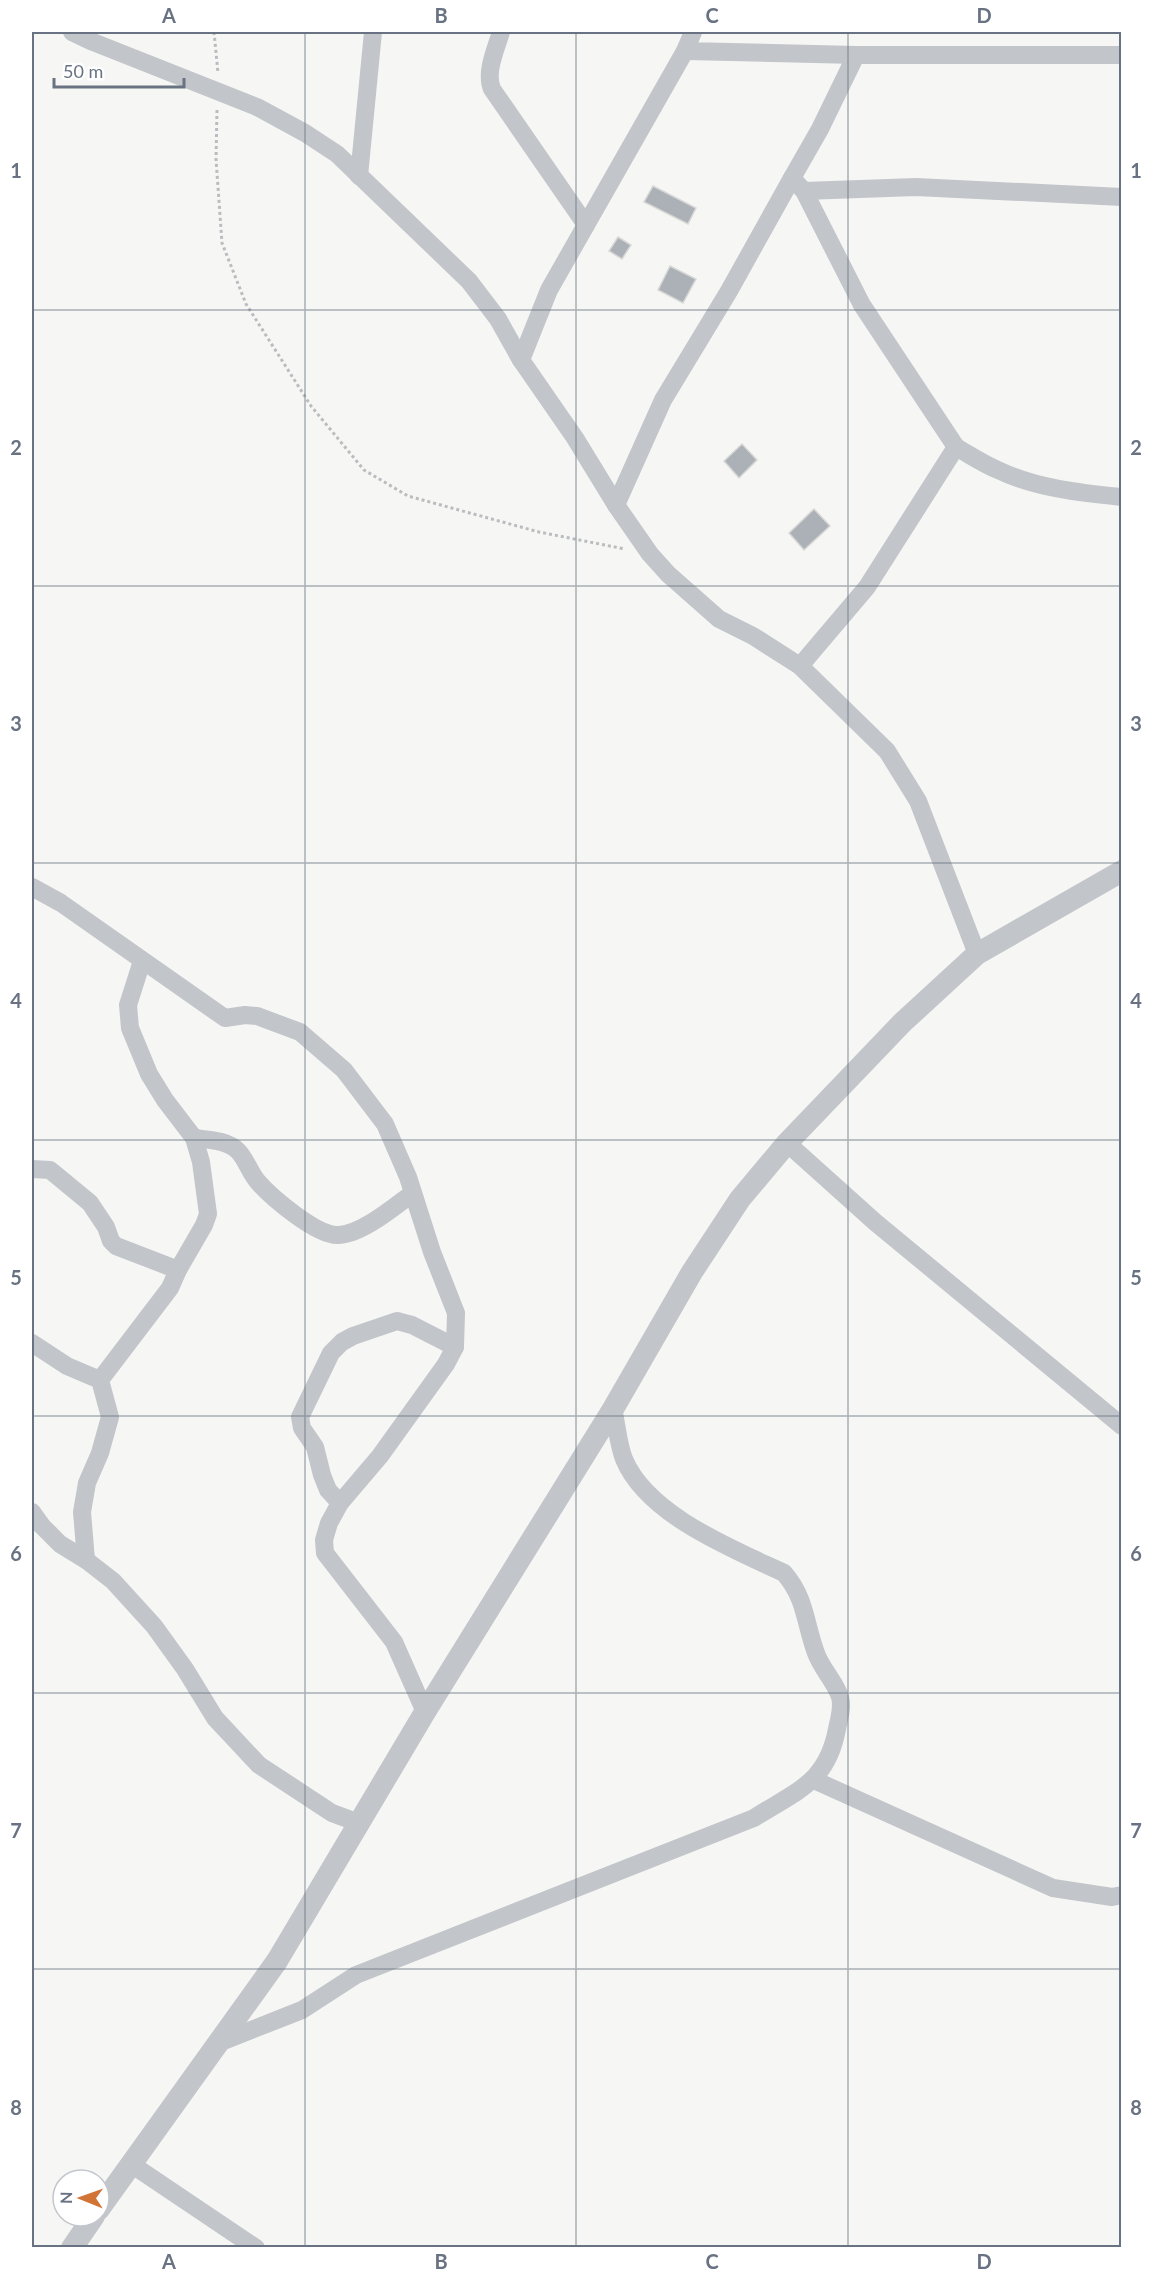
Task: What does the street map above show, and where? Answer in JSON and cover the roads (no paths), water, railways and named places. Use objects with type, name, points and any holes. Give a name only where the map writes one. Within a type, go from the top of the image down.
[{"type":"street","points":[[72,32],[257,106],[305,133],[337,154],[470,281],[498,319],[521,360],[650,554],[668,574],[719,619],[753,636],[800,666],[887,751],[918,801],[977,954]]},
{"type":"street","points":[[358,176],[373,32]]},
{"type":"street","points":[[501,32],[490,73],[489,81],[492,89],[586,225]]},
{"type":"street","points":[[521,360],[549,290],[685,51],[693,32]]},
{"type":"street","points":[[685,51],[856,55],[1122,55]]},
{"type":"street","points":[[616,506],[663,400],[729,291],[798,185],[820,129],[856,55]]},
{"type":"street","points":[[798,185],[916,187],[1122,197]]},
{"type":"street","points":[[798,185],[862,305],[957,447],[998,471],[1024,480],[1074,492],[1122,497]]},
{"type":"street","points":[[800,666],[867,588],[957,447]]},
{"type":"street","points":[[111,2192],[277,1961],[425,1712],[613,1409],[704,1254],[740,1198],[788,1143],[903,1022],[977,954],[1122,871]]},
{"type":"street","points":[[32,887],[61,903],[227,1019],[245,1015],[257,1016],[300,1032],[344,1070],[385,1124],[413,1193],[432,1252],[456,1313],[455,1347],[446,1364],[380,1456],[340,1503],[329,1523],[324,1540],[325,1553],[394,1642],[425,1712]]},
{"type":"street","points":[[100,1380],[170,1288],[204,1225],[207,1214],[201,1162],[194,1138],[165,1100],[149,1074],[130,1028],[128,1005],[142,961]]},
{"type":"street","points":[[194,1138],[215,1140],[238,1151],[259,1184],[321,1231],[338,1235],[359,1230],[413,1193]]},
{"type":"street","points":[[788,1143],[875,1222],[1122,1426]]},
{"type":"street","points":[[32,1169],[50,1170],[90,1203],[116,1246],[178,1270]]},
{"type":"street","points":[[340,1503],[328,1490],[315,1447],[302,1428],[300,1416],[331,1353],[342,1342],[353,1336],[397,1321],[412,1325],[455,1347]]},
{"type":"street","points":[[32,1343],[67,1366],[100,1380]]},
{"type":"street","points":[[86,1560],[82,1512],[87,1483],[100,1453],[110,1417],[100,1380]]},
{"type":"street","points":[[218,2043],[302,2010],[356,1976],[754,1818],[814,1780],[829,1758],[835,1741],[841,1706],[840,1697],[815,1652],[800,1594],[794,1584],[784,1573],[692,1529],[651,1495],[635,1477],[624,1459],[613,1409]]},
{"type":"street","points":[[32,1512],[60,1544],[113,1581],[154,1626],[185,1669],[215,1718],[259,1765],[332,1814],[359,1823]]},
{"type":"street","points":[[814,1780],[1053,1888],[1112,1897],[1122,1895]]},
{"type":"street","points":[[131,2164],[256,2247]]},
{"type":"street","points":[[72,2247],[85,2228]]}]
